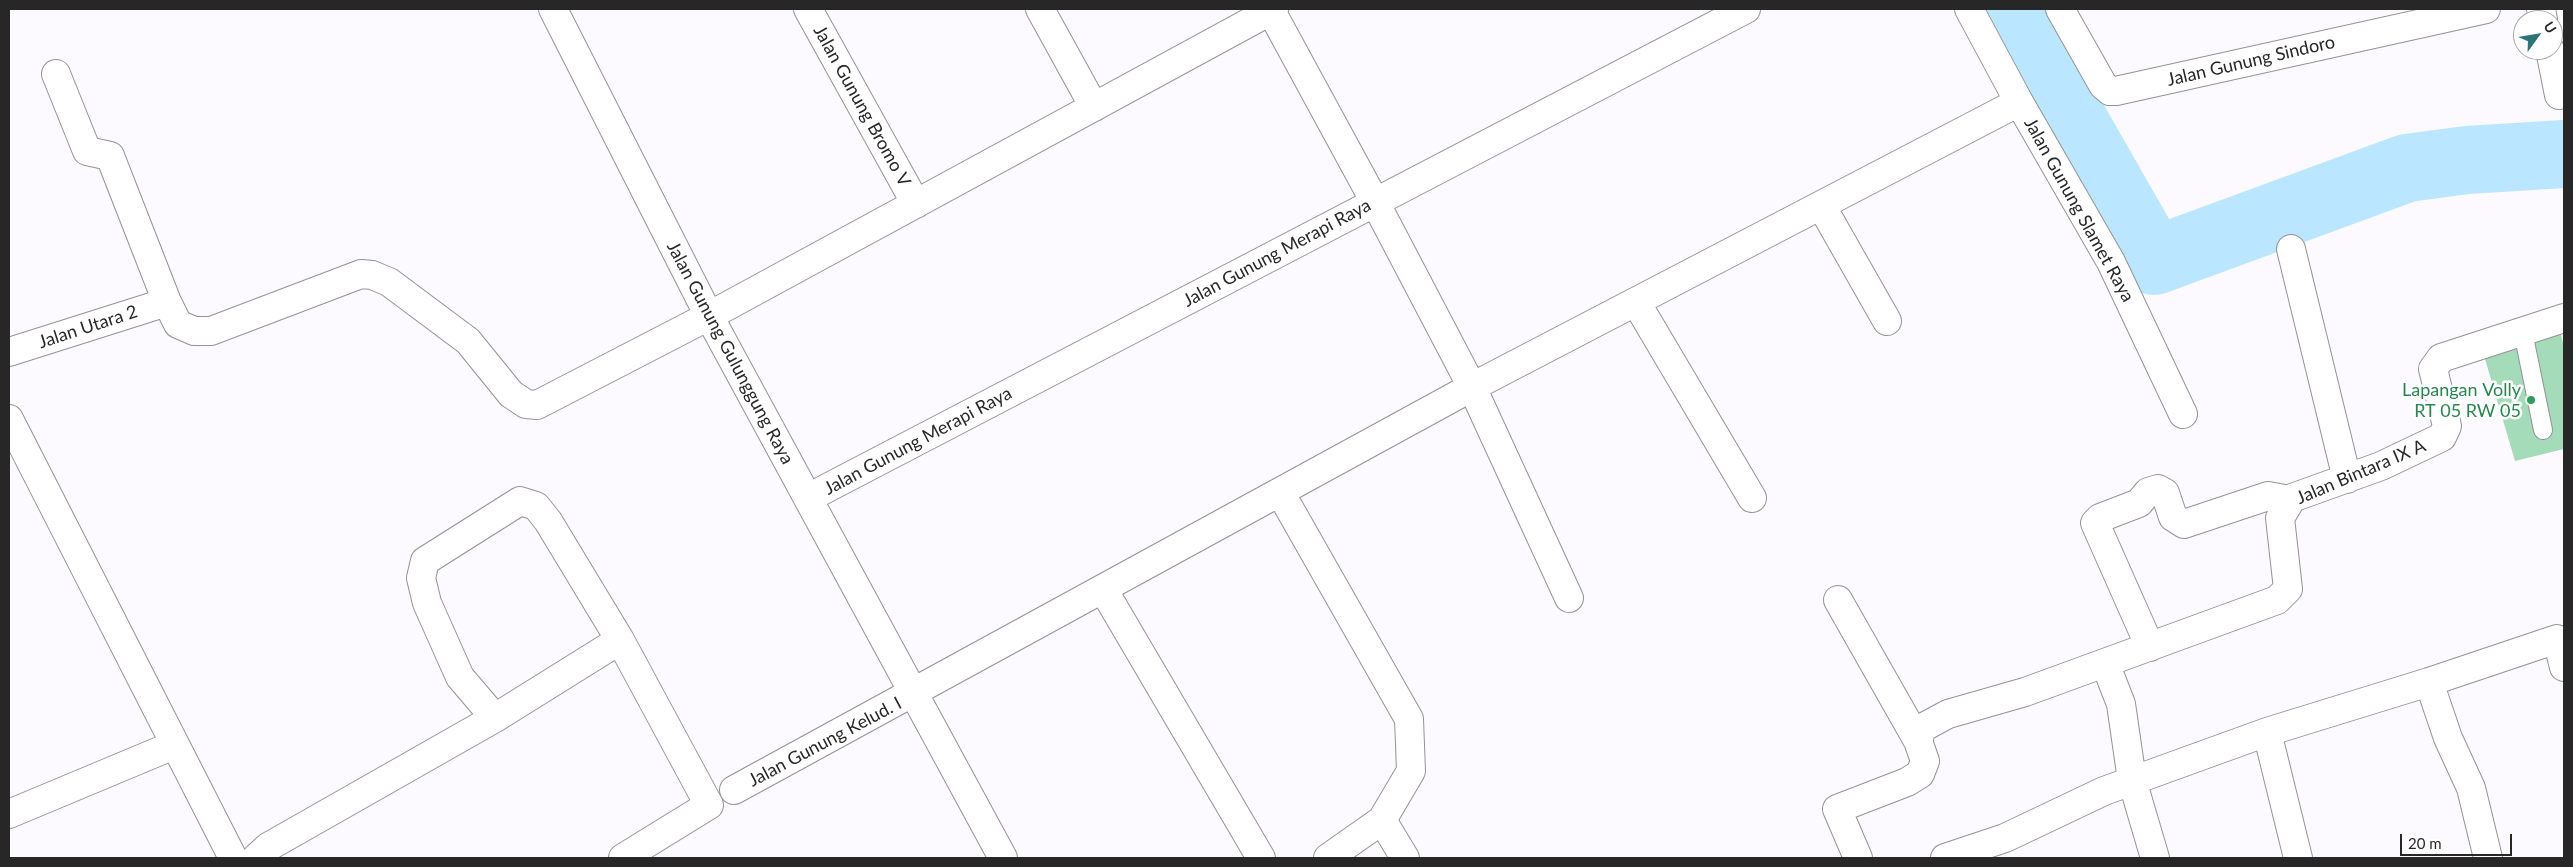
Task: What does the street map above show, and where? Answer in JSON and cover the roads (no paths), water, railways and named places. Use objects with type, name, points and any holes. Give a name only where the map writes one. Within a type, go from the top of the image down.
[{"type":"street","name":"Jalan Gunung Gulunggung Raya","points":[[553,9],[709,316],[916,693],[1004,858]]},
{"type":"street","name":"Jalan Gunung Bromo V","points":[[808,9],[916,204]]},
{"type":"street","points":[[1040,9],[1094,107]]},
{"type":"street","points":[[56,74],[87,151],[110,156],[167,302],[178,324],[194,331],[211,331],[361,274],[372,275],[389,282],[468,340],[511,394],[526,404],[538,405],[709,316],[1272,9],[1472,387],[1569,598]]},
{"type":"street","name":"Jalan Gunung Merapi Raya","points":[[808,498],[1746,9]]},
{"type":"street","name":"Jalan Gunung Slamet Raya","points":[[1969,9],[2019,102],[2111,262],[2183,414]]},
{"type":"street","name":"Jalan Gunung Sindoro","points":[[2060,9],[2103,85],[2110,91],[2116,91],[2486,9]]},
{"type":"street","points":[[2552,60],[2559,95]]},
{"type":"street","name":"Jalan Gunung Kelud. I","points":[[734,790],[916,693],[1472,387],[2019,102]]},
{"type":"street","points":[[1821,205],[1887,321]]},
{"type":"street","points":[[2291,249],[2347,479]]},
{"type":"street","name":"Jalan Utara 2","points":[[9,352],[167,302]]},
{"type":"street","points":[[1636,302],[1752,498]]},
{"type":"street","name":"Jalan Bintara IX A","points":[[1918,741],[1922,728],[1948,714],[2025,692],[2277,600],[2288,589],[2280,518],[2290,500],[2347,479],[2442,437],[2447,426],[2433,369],[2441,358],[2564,318]]},
{"type":"street","points":[[9,419],[233,858]]},
{"type":"street","points":[[2150,647],[2095,524],[2100,518],[2139,503],[2148,492],[2158,489],[2165,493],[2173,517],[2184,524],[2268,496],[2290,500]]},
{"type":"street","points":[[1280,492],[1409,719],[1411,771],[1382,820],[1328,858]]},
{"type":"street","points":[[495,718],[460,677],[427,603],[421,578],[425,561],[520,501],[536,506],[548,521],[620,640],[709,805],[623,858]]},
{"type":"street","points":[[1103,590],[1261,858]]},
{"type":"street","points":[[1838,600],[1918,741],[1925,761],[1920,774],[1907,782],[1837,809],[1858,858]]},
{"type":"street","points":[[1945,858],[2005,838],[2104,790],[2267,732],[2557,639],[2564,667]]},
{"type":"street","points":[[256,858],[268,847],[495,718],[620,640]]},
{"type":"street","points":[[2105,663],[2121,704],[2132,780],[2155,858]]},
{"type":"street","points":[[2436,679],[2448,738],[2471,788],[2488,858]]},
{"type":"street","points":[[2267,732],[2298,858]]},
{"type":"street","points":[[9,814],[174,745]]},
{"type":"street","points":[[1382,820],[1405,858]]},
{"type":"lane","points":[[2523,332],[2543,430]]},
{"type":"waterway","points":[[2010,9],[2154,261],[2407,168],[2467,160],[2564,154]]},
{"type":"place","name":"Lapangan Volly RT 05 RW 05","points":[[2531,400]]}]
